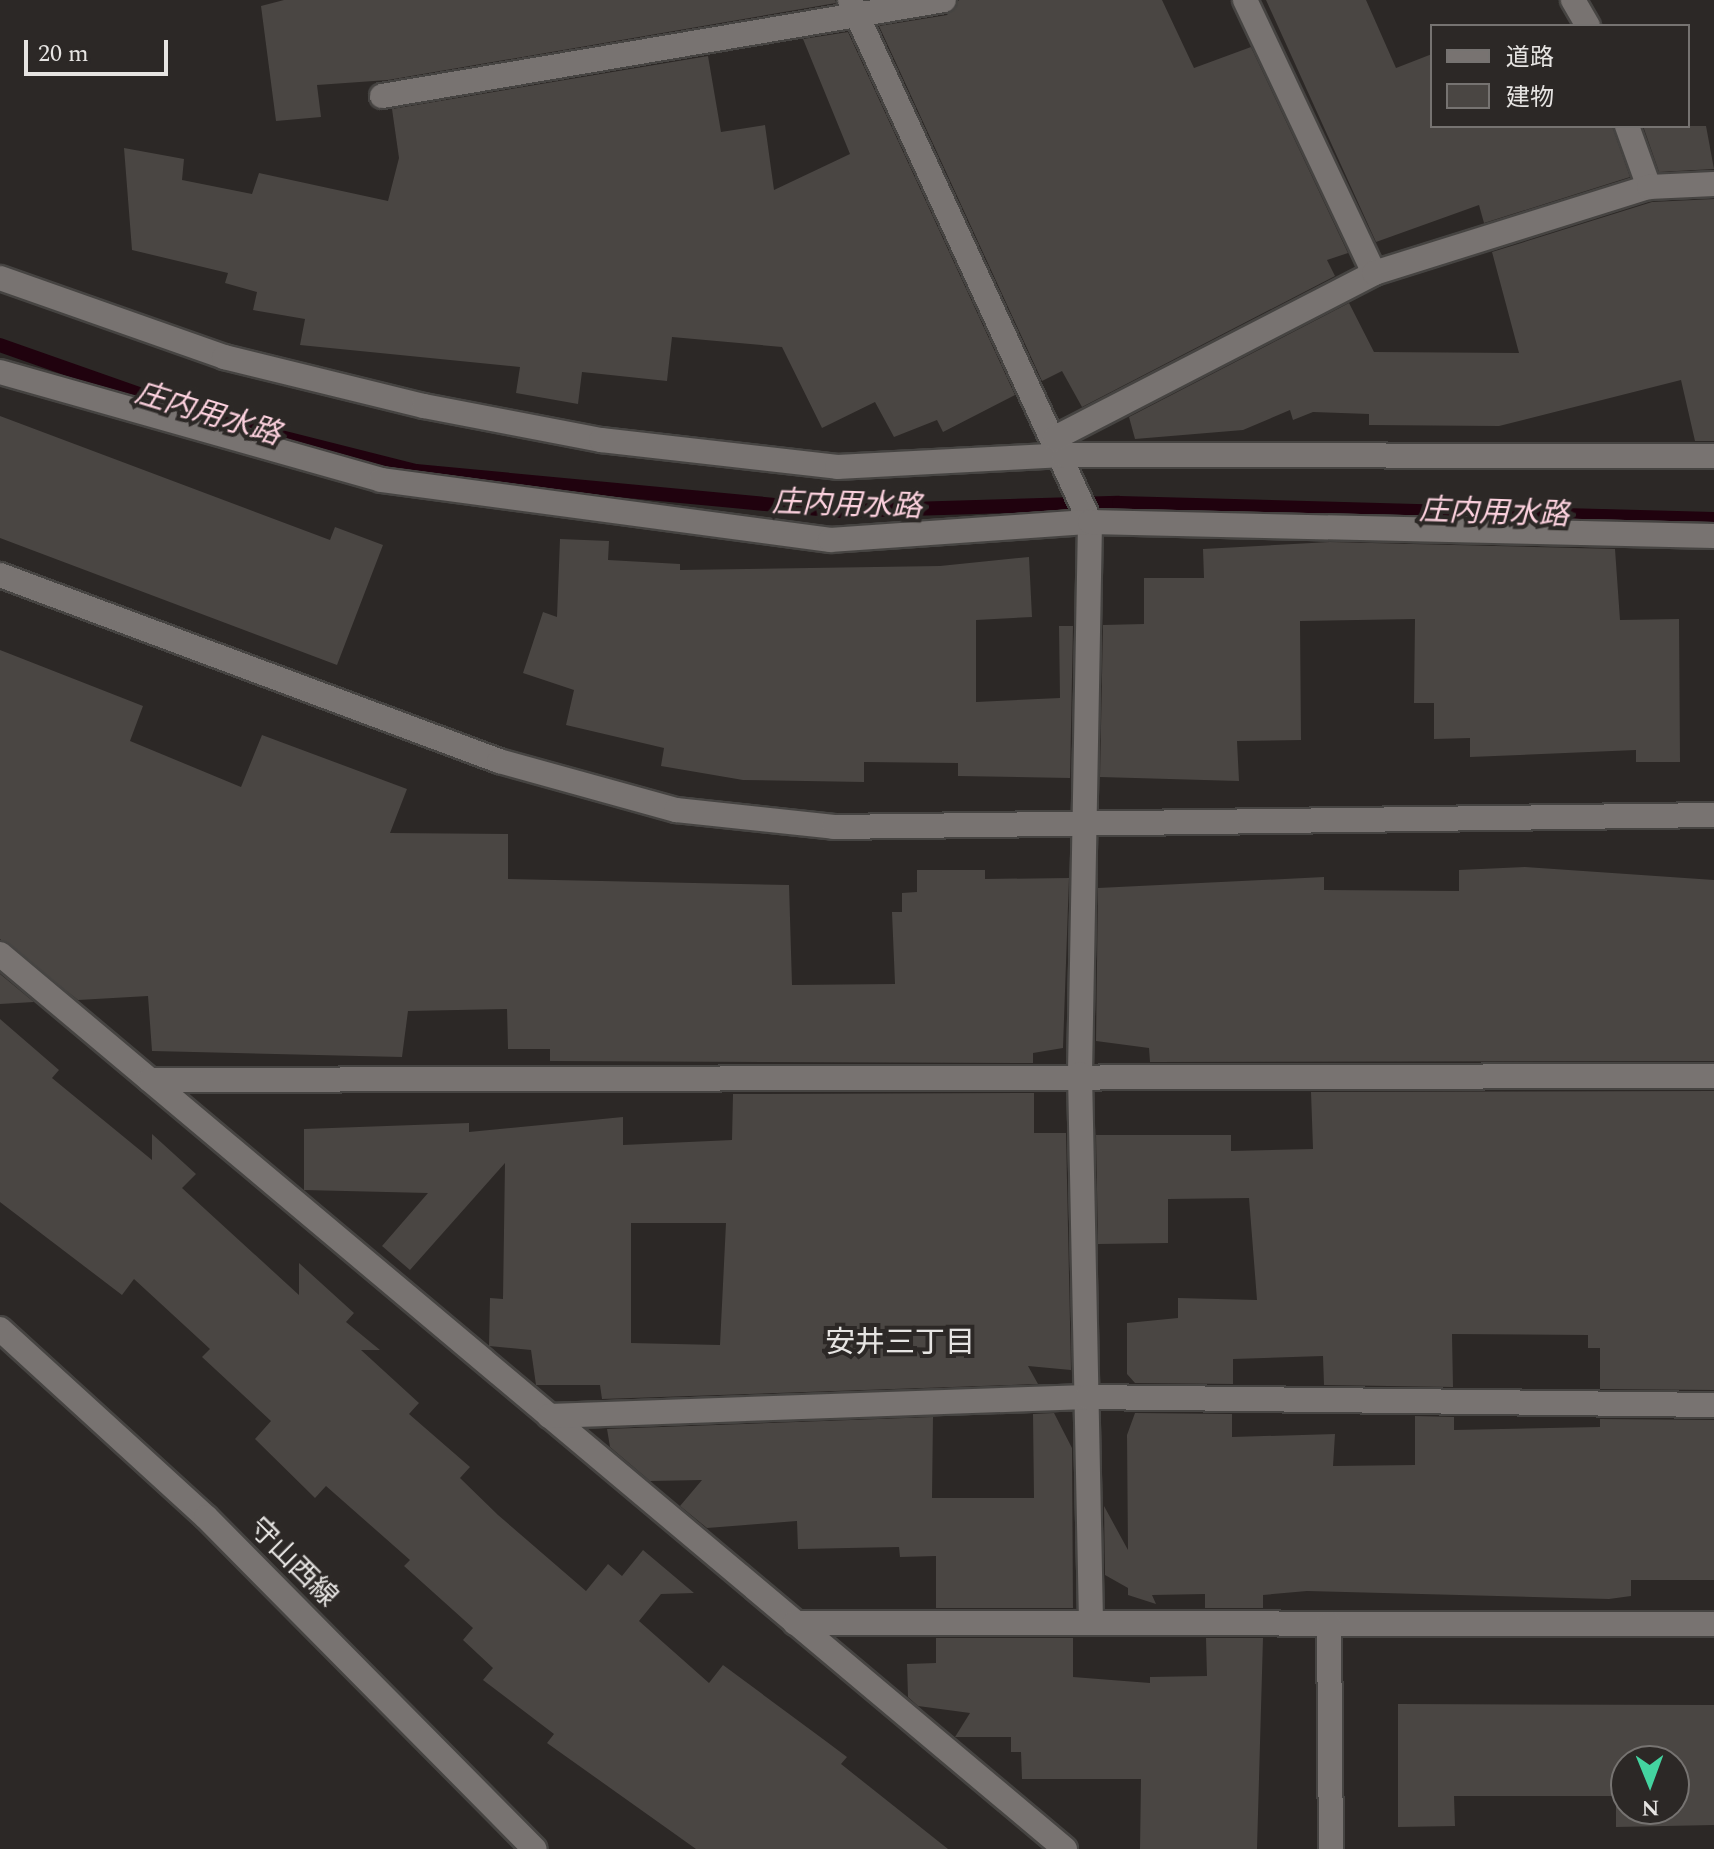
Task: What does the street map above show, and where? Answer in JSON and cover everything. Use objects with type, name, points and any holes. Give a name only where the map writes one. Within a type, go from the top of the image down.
[{"type":"street","points":[[382,96],[854,10],[944,0]]},
{"type":"street","points":[[1245,0],[1374,273]]},
{"type":"street","points":[[1573,0],[1587,24]]},
{"type":"street","points":[[854,10],[1060,446],[1090,522],[1080,1074],[1091,1623]]},
{"type":"street","points":[[1628,128],[1649,187]]},
{"type":"street","points":[[1060,446],[1374,273],[1649,187],[1714,184]]},
{"type":"street","points":[[0,278],[224,357],[601,440],[837,467],[1060,446],[1714,456]]},
{"type":"street","points":[[0,372],[381,480],[830,540],[1090,522],[1714,536]]},
{"type":"street","points":[[0,575],[499,761],[676,810],[834,827],[1714,815]]},
{"type":"street","points":[[0,954],[1065,1849]]},
{"type":"street","points":[[150,1080],[1080,1074],[1714,1076]]},
{"type":"street","name":"守山西線","points":[[0,1329],[206,1517],[535,1849]]},
{"type":"street","points":[[549,1416],[1087,1397],[1714,1405]]},
{"type":"street","points":[[795,1623],[1714,1624]]},
{"type":"street","points":[[1329,1624],[1331,1849]]},
{"type":"building","points":[[284,0],[835,0],[836,3],[388,80],[317,85],[321,117],[276,121],[261,6]]},
{"type":"building","points":[[959,0],[1162,0],[1194,68],[1251,47],[1348,253],[1327,260],[1335,276],[1082,407],[1062,371],[1042,381],[879,26],[947,15]]},
{"type":"building","points":[[1266,0],[1366,0],[1396,68],[1430,55],[1430,128],[1613,128],[1630,177],[1484,223],[1479,205],[1376,242]]},
{"type":"building","points":[[848,32],[1015,395],[943,432],[937,420],[894,437],[875,402],[822,428],[782,347],[672,337],[667,381],[582,372],[578,404],[516,393],[520,367],[300,345],[305,319],[253,310],[257,292],[225,283],[228,273],[132,250],[124,148],[184,159],[182,180],[252,194],[259,173],[388,201],[399,158],[392,109],[708,56],[721,132],[765,125],[774,190],[850,154],[803,39]]},
{"type":"building","points":[[1706,126],[1714,169],[1659,172],[1644,128]]},
{"type":"building","points":[[1714,199],[1714,441],[1695,441],[1681,380],[1499,426],[1369,425],[1369,414],[1313,412],[1293,420],[1290,410],[1243,430],[1135,439],[1129,417],[1349,303],[1374,352],[1519,353],[1492,252],[1652,202]]},
{"type":"building","points":[[0,416],[330,540],[335,527],[383,545],[337,665],[0,538]]},
{"type":"building","points":[[560,539],[609,541],[608,560],[680,564],[680,570],[940,566],[1029,557],[1032,617],[976,620],[976,702],[1060,698],[1059,626],[1073,626],[1070,778],[958,776],[958,763],[864,762],[864,782],[743,780],[661,766],[664,748],[566,725],[574,690],[523,673],[543,612],[557,617]]},
{"type":"building","points":[[1330,542],[1615,549],[1620,620],[1679,619],[1680,762],[1636,762],[1636,750],[1470,757],[1470,738],[1434,739],[1434,703],[1414,703],[1415,619],[1300,621],[1301,740],[1237,741],[1239,781],[1100,777],[1103,625],[1144,624],[1144,578],[1204,578],[1203,549]]},
{"type":"building","points":[[0,650],[143,706],[130,741],[241,787],[262,735],[407,789],[390,833],[508,834],[508,879],[789,885],[792,985],[895,984],[892,912],[902,912],[902,893],[917,892],[917,870],[985,870],[985,879],[1069,878],[1063,1048],[1033,1053],[1033,1063],[550,1061],[550,1049],[508,1049],[507,1009],[408,1011],[402,1057],[152,1051],[148,996],[78,1000],[0,939]]},
{"type":"building","points":[[1525,867],[1714,880],[1714,1061],[1150,1062],[1149,1048],[1096,1041],[1098,888],[1324,877],[1324,890],[1459,891],[1459,870]]},
{"type":"building","points":[[0,974],[34,1002],[0,1004]]},
{"type":"building","points":[[0,1019],[59,1070],[52,1078],[152,1160],[152,1134],[196,1174],[182,1188],[299,1295],[299,1263],[354,1313],[346,1322],[380,1350],[361,1350],[419,1403],[409,1414],[470,1467],[460,1478],[498,1515],[586,1591],[608,1564],[622,1576],[643,1550],[694,1593],[661,1594],[639,1621],[709,1683],[723,1665],[847,1757],[841,1764],[948,1849],[696,1849],[547,1743],[554,1734],[483,1680],[493,1668],[463,1640],[473,1628],[404,1566],[410,1560],[326,1486],[315,1498],[255,1439],[271,1421],[202,1357],[210,1349],[134,1279],[122,1295],[0,1202]]},
{"type":"building","points":[[1714,1091],[1714,1390],[1600,1389],[1600,1348],[1588,1348],[1588,1335],[1452,1334],[1453,1387],[1324,1385],[1323,1356],[1233,1359],[1233,1384],[1135,1383],[1127,1374],[1127,1323],[1178,1318],[1178,1298],[1257,1300],[1249,1198],[1168,1199],[1168,1243],[1098,1244],[1096,1135],[1231,1135],[1231,1151],[1313,1149],[1311,1092]]},
{"type":"building","points":[[1034,1093],[1034,1133],[1066,1133],[1071,1370],[1028,1366],[1038,1384],[602,1399],[600,1385],[536,1385],[531,1350],[489,1346],[490,1298],[503,1299],[505,1163],[410,1270],[382,1246],[428,1193],[304,1190],[304,1129],[469,1123],[469,1132],[623,1117],[623,1145],[732,1140],[733,1094]],"holes":[[[631,1223],[726,1223],[720,1345],[631,1343]]]},
{"type":"building","points":[[1054,1413],[1072,1448],[1073,1608],[936,1608],[936,1556],[900,1557],[899,1547],[798,1549],[797,1521],[707,1528],[680,1506],[702,1480],[650,1481],[610,1447],[607,1429],[933,1417],[932,1498],[1034,1498],[1033,1414]]},
{"type":"building","points":[[1135,1413],[1232,1414],[1232,1437],[1335,1434],[1333,1466],[1415,1465],[1415,1416],[1454,1417],[1454,1430],[1600,1427],[1600,1419],[1714,1420],[1714,1580],[1631,1580],[1631,1596],[1609,1599],[1307,1591],[1263,1595],[1263,1608],[1205,1608],[1205,1594],[1152,1595],[1156,1604],[1128,1595],[1128,1588],[1105,1575],[1104,1506],[1128,1550],[1127,1435]]},
{"type":"building","points":[[936,1638],[1073,1638],[1073,1677],[1150,1683],[1150,1677],[1207,1676],[1206,1638],[1263,1638],[1257,1849],[1140,1849],[1141,1779],[1022,1779],[1021,1752],[1011,1752],[1011,1737],[955,1737],[970,1713],[918,1706],[908,1697],[907,1664],[936,1663]]},
{"type":"building","points":[[1398,1704],[1714,1705],[1714,1825],[1616,1827],[1690,1825],[1690,1745],[1610,1745],[1610,1796],[1454,1796],[1455,1826],[1398,1827]]},
{"type":"waterway","name":"庄内用水路","points":[[0,345],[213,420],[416,471],[843,511],[1119,503],[1714,519]]},
{"type":"district","name":"安井三丁目","points":[[900,1343]]}]
